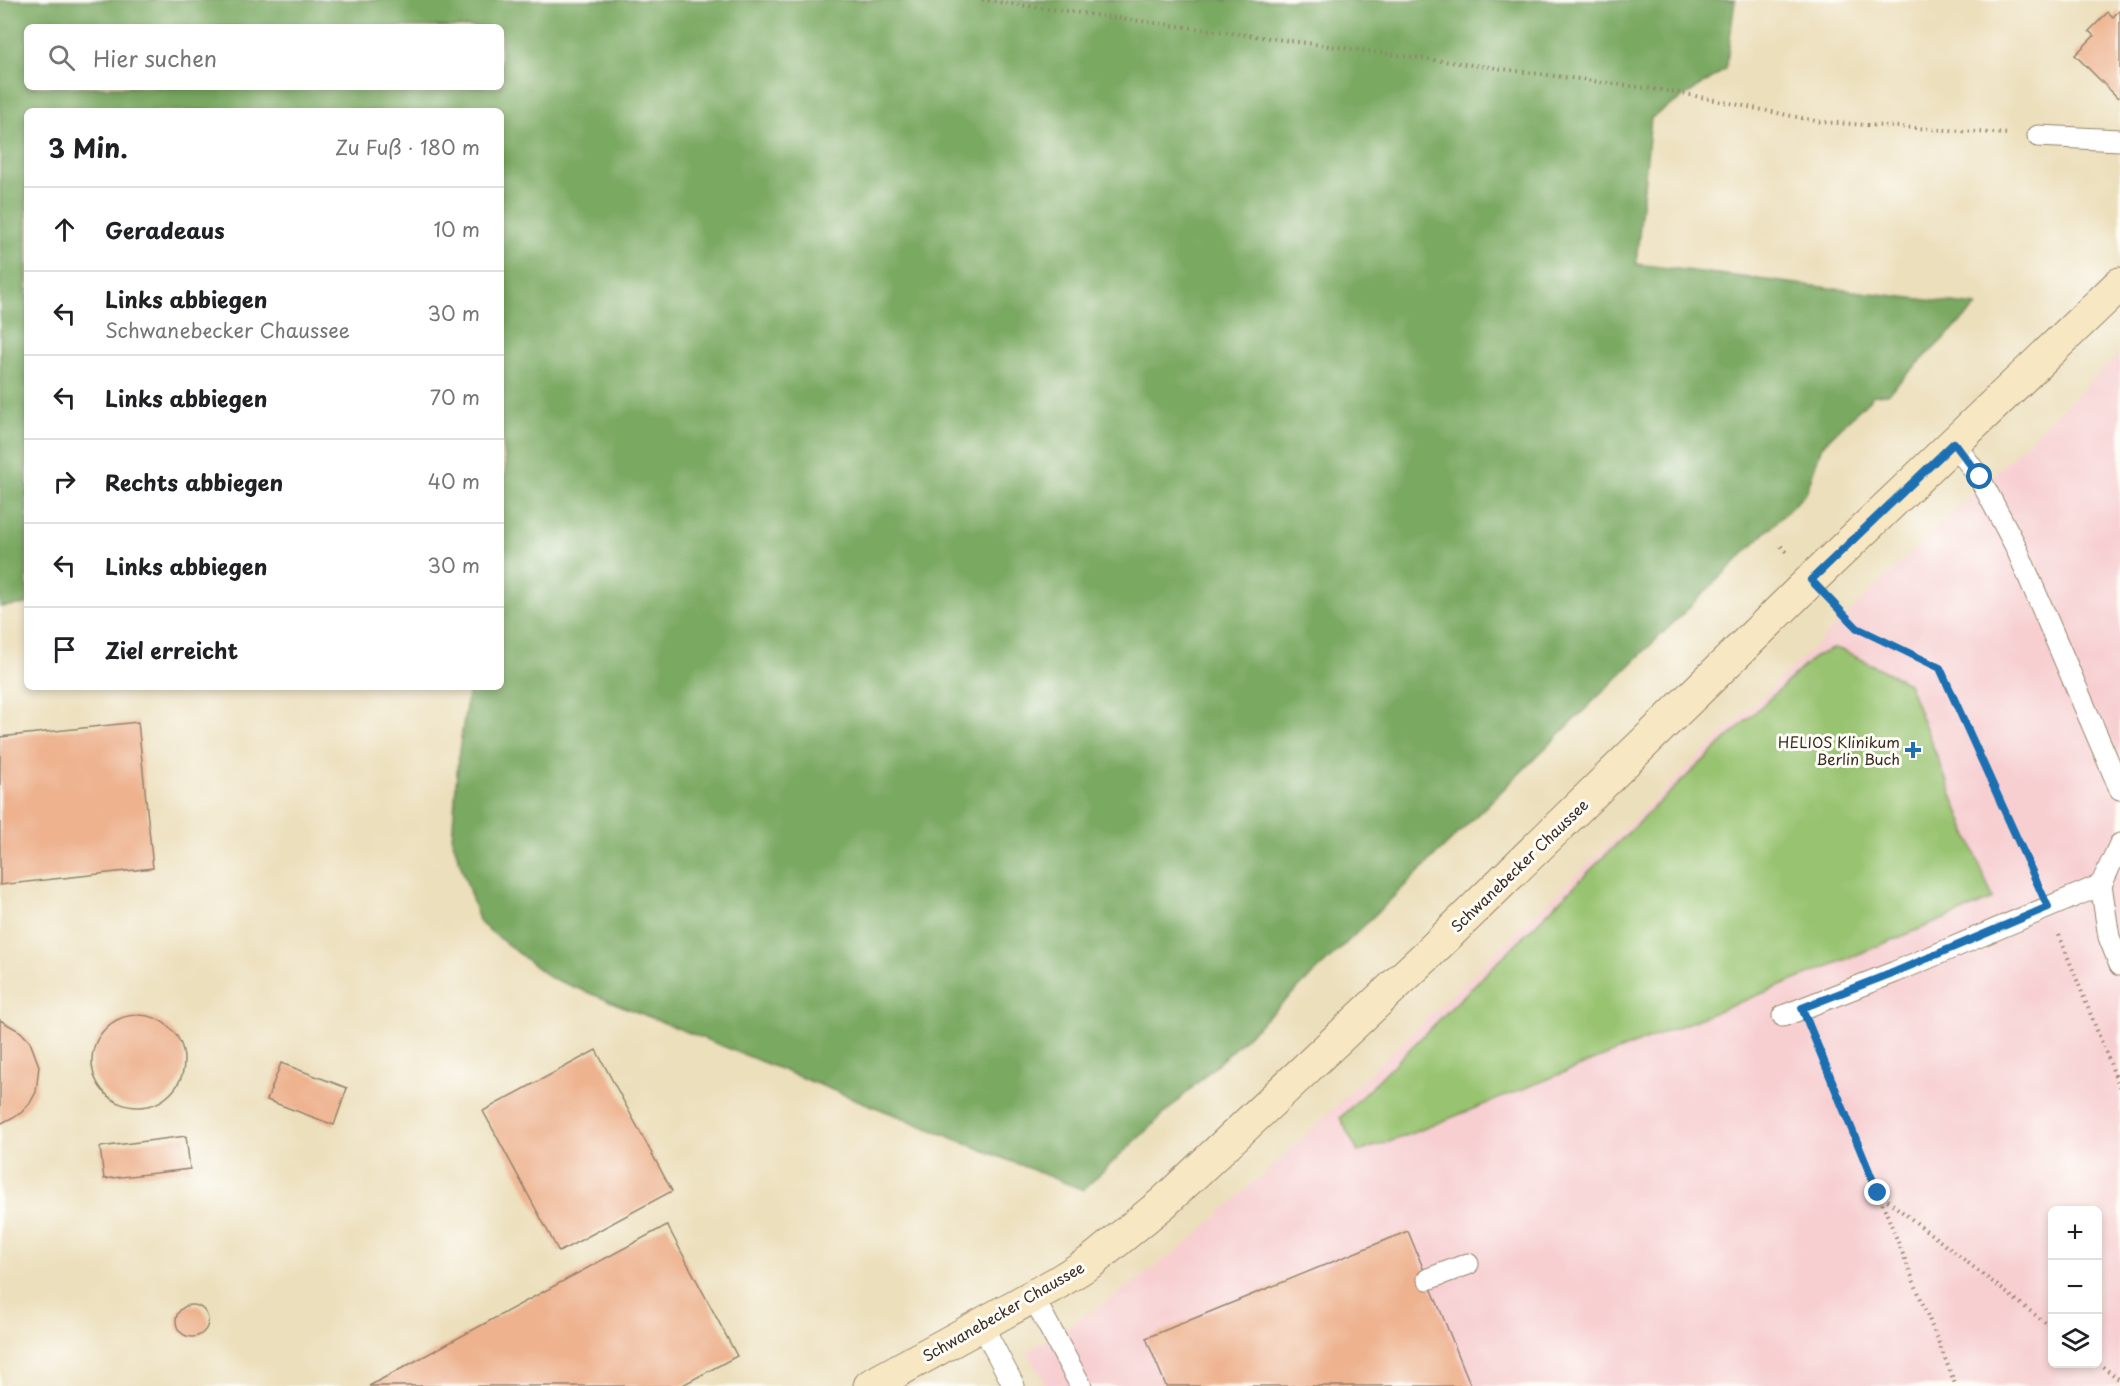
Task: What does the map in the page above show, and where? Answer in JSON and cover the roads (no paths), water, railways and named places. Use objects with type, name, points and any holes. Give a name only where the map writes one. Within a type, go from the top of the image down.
[{"type":"main road","name":"Schwanebecker Chaussee","points":[[870,1386],[1033,1297],[1092,1261],[1163,1203],[1425,957],[1811,580],[2120,284]]},
{"type":"lane","points":[[2038,136],[2120,140]]},
{"type":"lane","points":[[1954,443],[1980,477],[2015,545],[2120,789]]},
{"type":"lane","points":[[2120,844],[2101,885],[2109,937],[2120,965]]},
{"type":"lane","points":[[1793,1012],[1895,972],[2101,885]]},
{"type":"lane","points":[[1428,1279],[1468,1264]]},
{"type":"lane","points":[[1033,1297],[1082,1386]]},
{"type":"lane","points":[[982,1325],[1014,1386]]},
{"type":"place","name":"HELIOS Klinikum Berlin Buch","points":[[1913,750]]}]
